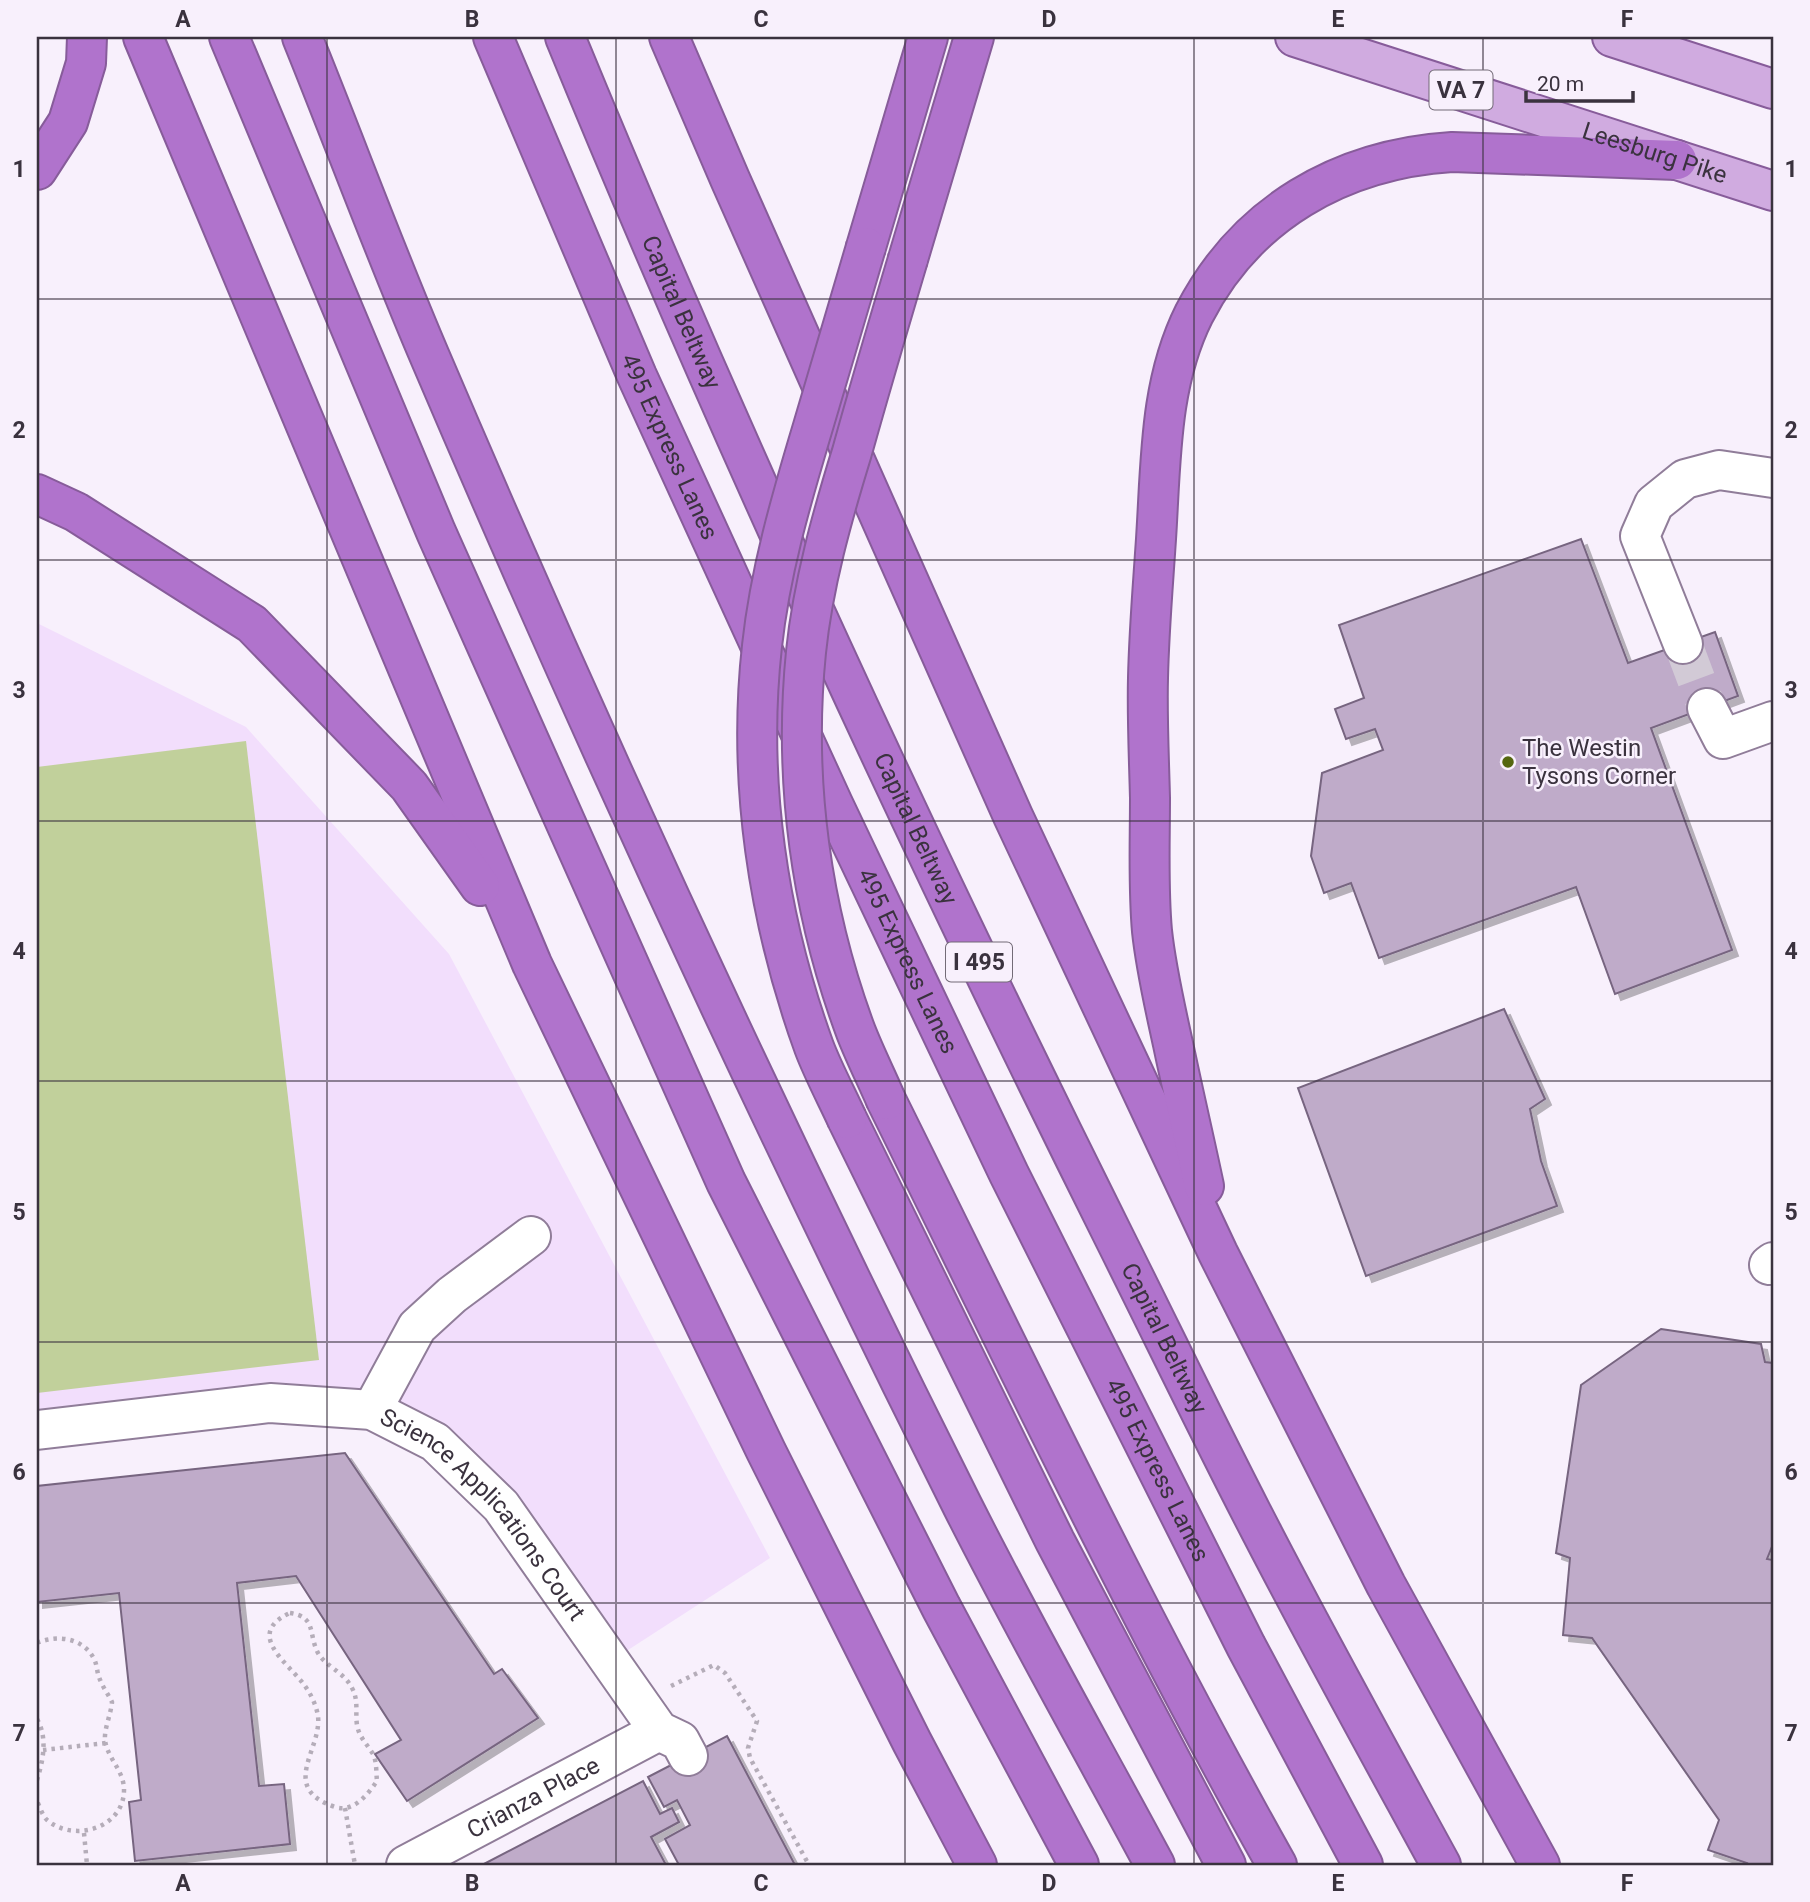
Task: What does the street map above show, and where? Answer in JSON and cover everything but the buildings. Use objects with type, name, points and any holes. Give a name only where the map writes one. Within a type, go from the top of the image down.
[{"type":"highway","points":[[37,170],[68,122],[86,63],[87,37]]},
{"type":"highway","points":[[143,37],[532,964],[772,1464],[977,1865]]},
{"type":"highway","points":[[229,37],[436,532],[726,1182],[942,1607],[1079,1865]]},
{"type":"highway","points":[[302,37],[428,352],[584,710],[696,952],[825,1228],[966,1513],[1155,1865]]},
{"type":"highway","name":"495 Express Lanes","points":[[494,37],[637,376],[844,829],[1009,1174],[1246,1646],[1363,1865]]},
{"type":"highway","name":"Capital Beltway","points":[[565,37],[626,185],[912,824],[1262,1534],[1441,1865]]},
{"type":"highway","points":[[669,37],[1013,816],[1218,1253],[1386,1585],[1540,1865]]},
{"type":"highway","points":[[928,37],[792,499],[775,568],[762,646],[758,734],[761,818],[772,897],[790,971],[815,1048],[846,1119],[1055,1541],[1226,1865]]},
{"type":"highway","points":[[974,37],[834,510],[818,577],[806,652],[802,734],[805,814],[815,889],[832,959],[856,1032],[886,1100],[1094,1521],[1234,1789],[1277,1865]]},
{"type":"highway","points":[[1218,1253],[1163,993],[1153,933],[1148,871],[1148,677],[1162,448],[1170,377],[1182,342],[1193,316],[1215,278],[1255,232],[1301,197],[1357,170],[1403,158],[1452,152],[1677,160]]},
{"type":"highway","points":[[37,494],[76,512],[252,624],[409,786],[453,845],[532,964]]},
{"type":"main road","name":"Leesburg Pike","points":[[1295,37],[1771,191]]},
{"type":"main road","points":[[1612,37],[1773,89]]},
{"type":"street","points":[[1683,644],[1640,536],[1654,504],[1685,479],[1719,470],[1773,478]]},
{"type":"street","points":[[1707,708],[1723,740],[1773,721]]},
{"type":"street","points":[[372,1410],[417,1327],[452,1295],[531,1236]]},
{"type":"street","name":"Science Applications Court","points":[[37,1430],[270,1403],[372,1410],[435,1442],[501,1506],[649,1716],[680,1741],[688,1756]]},
{"type":"street","name":"Crianza Place","points":[[406,1865],[649,1716]]},
{"type":"path","points":[[290,1613],[302,1615],[311,1625],[313,1642],[320,1656],[340,1671],[352,1686],[358,1702],[357,1726],[374,1757],[377,1781],[365,1799],[345,1808],[323,1802],[313,1794],[306,1780],[305,1768],[318,1718],[313,1698],[277,1655],[270,1637],[270,1630],[277,1619],[290,1613]]},
{"type":"path","points":[[37,1643],[47,1638],[64,1638],[79,1643],[94,1660],[99,1678],[112,1703],[105,1738],[120,1769],[124,1790],[119,1811],[103,1825],[84,1832],[64,1830],[46,1819],[37,1801]]},
{"type":"path","points":[[649,1716],[714,1665],[725,1673],[757,1721],[748,1748],[750,1758],[809,1865]]},
{"type":"path","points":[[37,1719],[44,1738],[37,1780]]},
{"type":"path","points":[[43,1749],[106,1743]]},
{"type":"path","points":[[345,1808],[355,1865]]},
{"type":"path","points":[[84,1832],[87,1865]]},
{"type":"shaded area","points":[[37,623],[246,727],[449,954],[770,1558],[611,1661],[452,1464],[366,1416],[37,1431]]},
{"type":"green space","points":[[246,741],[319,1360],[37,1393],[37,767]]},
{"type":"tunnel","points":[[1683,644],[1707,708]]},
{"type":"place","name":"The Westin Tysons Corner","points":[[1508,762]]}]
